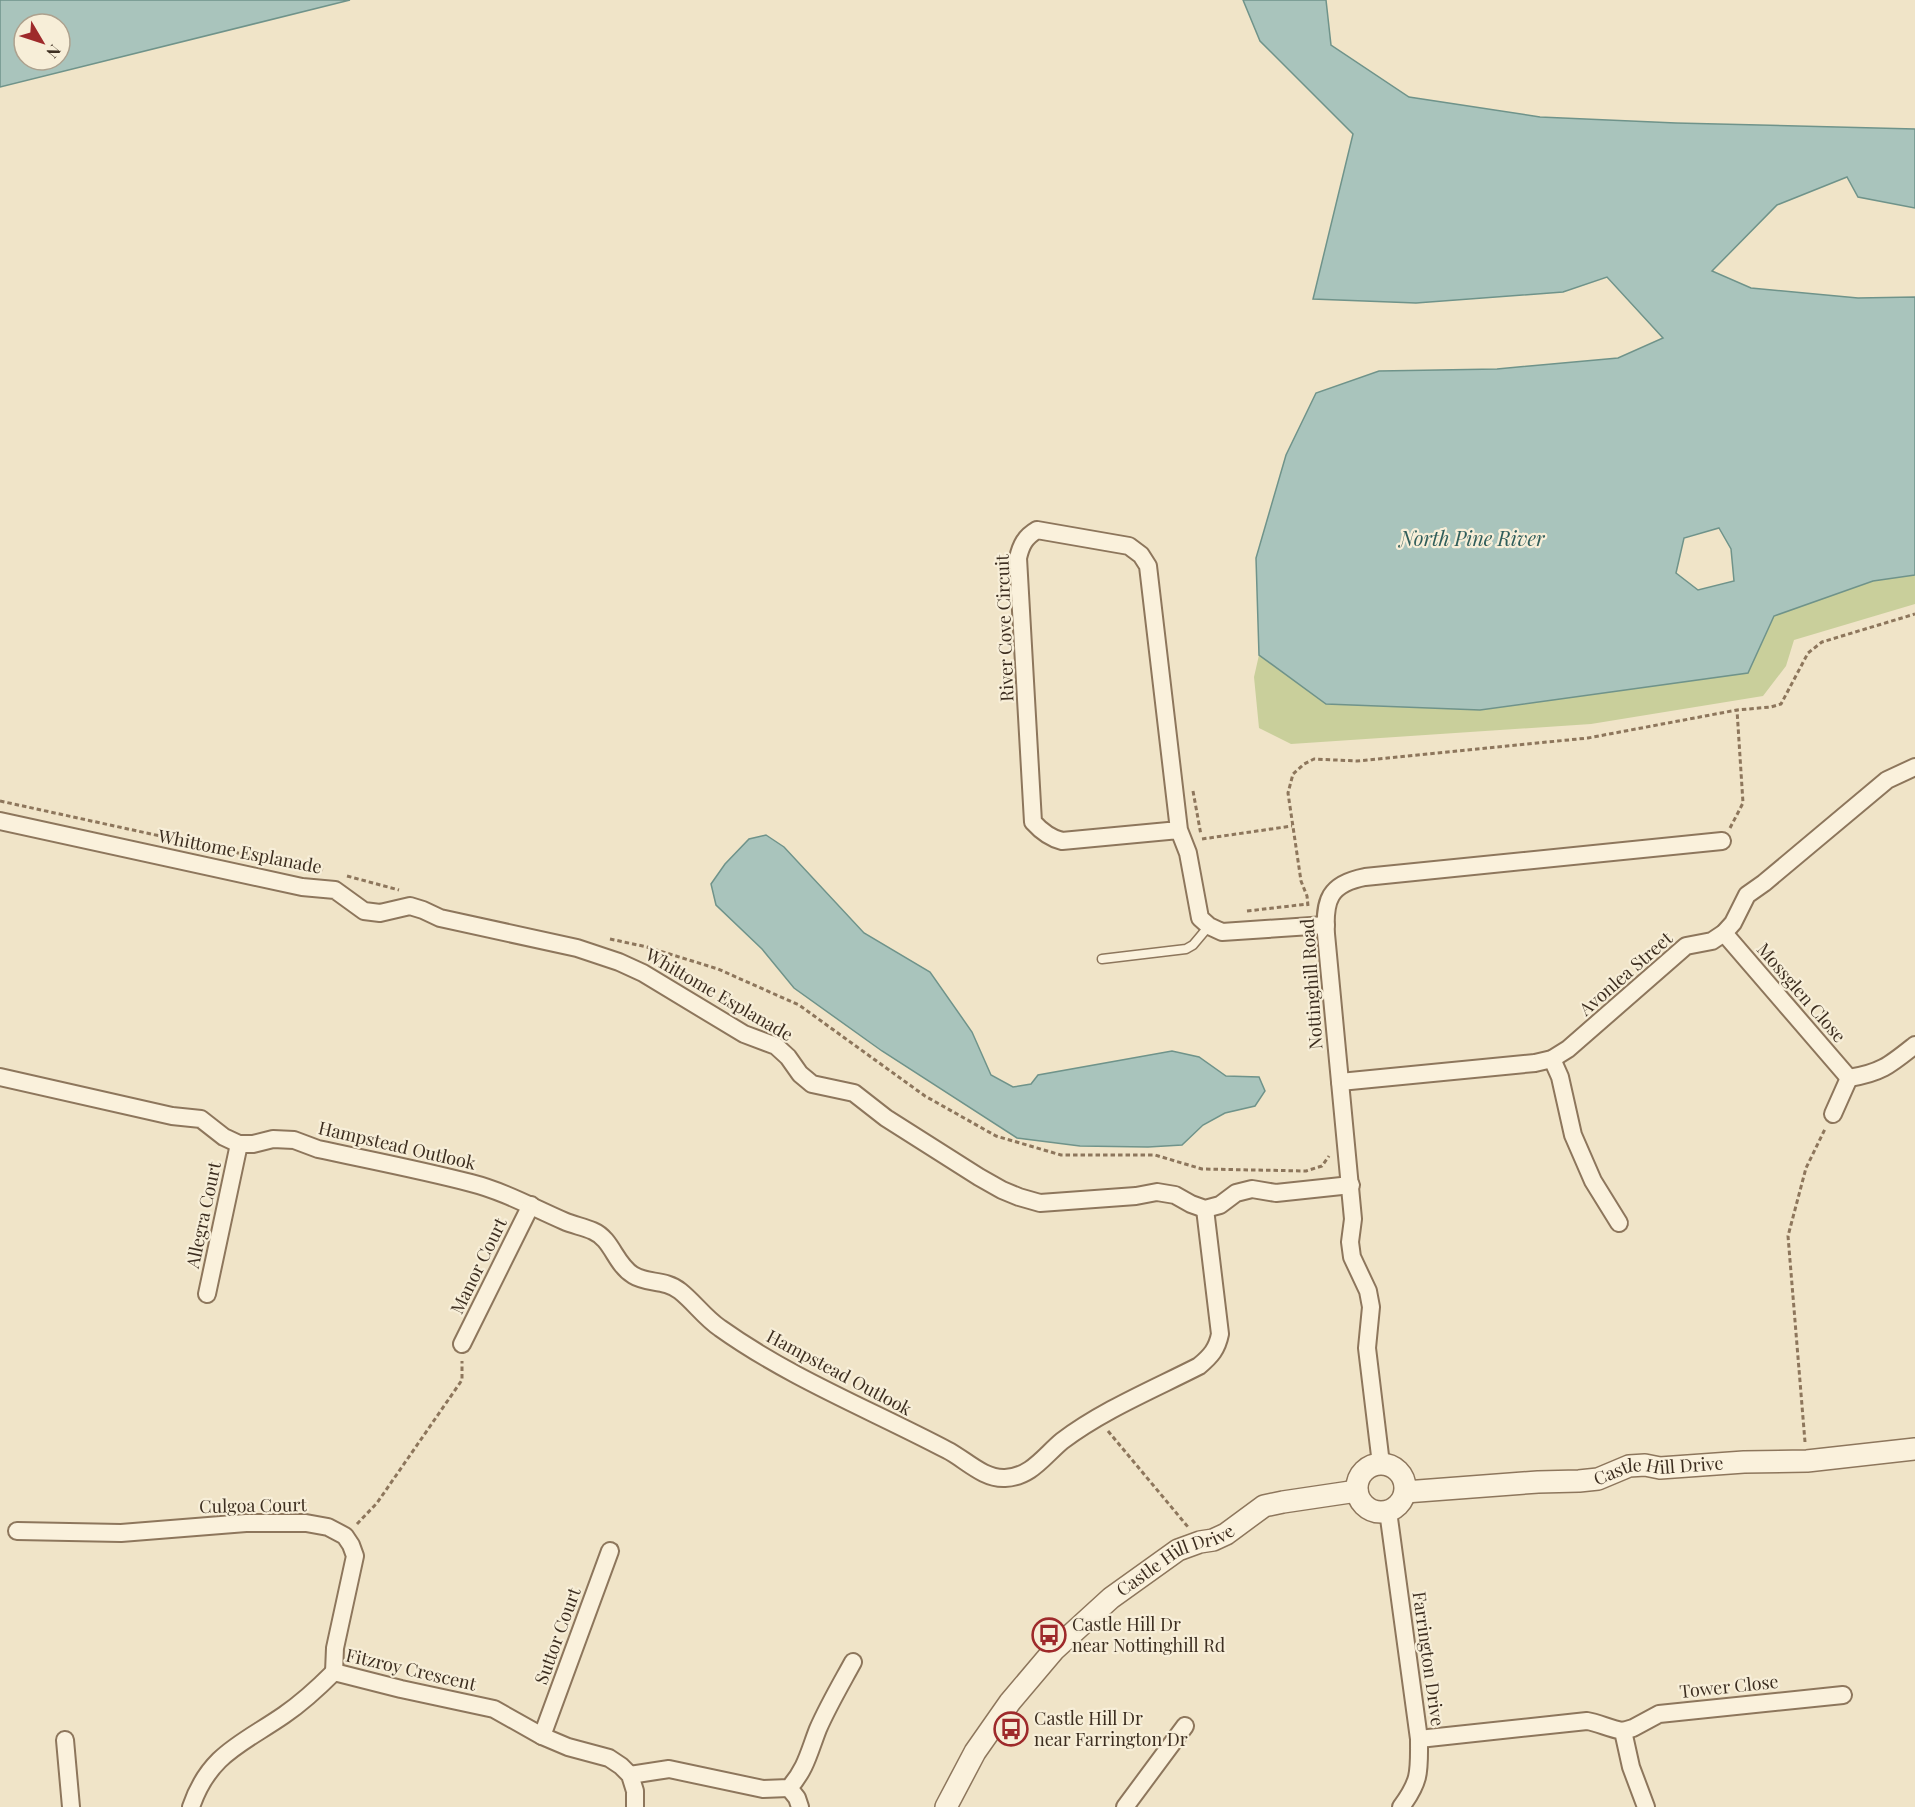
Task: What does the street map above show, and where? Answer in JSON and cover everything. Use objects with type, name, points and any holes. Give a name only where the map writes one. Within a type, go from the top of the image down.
[{"type":"street","name":"River Cove Circuit","points":[[1179,830],[1062,841],[1051,838],[1034,822],[1018,558],[1021,544],[1037,530],[1129,546],[1141,555],[1148,566],[1179,830],[1188,853],[1200,918],[1209,926]]},
{"type":"street","points":[[1724,933],[1733,923],[1747,895],[1887,780],[1915,767]]},
{"type":"street","name":"Whittome Esplanade","points":[[0,821],[302,887],[335,890],[364,911],[380,913],[410,906],[440,918],[577,948],[643,973],[744,1034],[776,1046],[788,1057],[800,1074],[812,1084],[854,1092],[886,1118],[1002,1190],[1040,1203],[1136,1196],[1157,1192],[1175,1195],[1205,1209]]},
{"type":"street","name":"Nottinghill Road","points":[[1381,1464],[1367,1348],[1371,1307],[1368,1292],[1352,1257],[1350,1242],[1353,1219],[1351,1185],[1326,925],[1326,905],[1329,898],[1349,880],[1365,877],[1722,841]]},
{"type":"street","points":[[1209,926],[1222,932],[1326,925]]},
{"type":"street","name":"Avonlea Street","points":[[1340,1083],[1535,1063],[1552,1059],[1568,1049],[1686,946],[1712,941],[1724,933]]},
{"type":"street","name":"Mossglen Close","points":[[1724,933],[1849,1078]]},
{"type":"street","points":[[1833,1114],[1849,1078],[1870,1074],[1891,1064],[1915,1045]]},
{"type":"street","points":[[1552,1059],[1560,1077],[1573,1135],[1593,1181],[1619,1223]]},
{"type":"street","points":[[0,1077],[172,1116],[201,1119],[224,1137],[239,1144]]},
{"type":"street","name":"Hampstead Outlook","points":[[239,1144],[253,1144],[273,1138],[294,1140],[318,1149],[473,1183],[531,1205],[567,1223],[595,1231],[605,1239],[626,1270],[635,1276],[663,1282],[680,1290],[718,1327],[773,1364],[949,1451],[989,1476],[1003,1478],[1017,1476],[1033,1469],[1062,1441],[1097,1418],[1199,1366],[1218,1347],[1221,1334],[1205,1209]]},
{"type":"street","name":"Allegra Court","points":[[207,1294],[239,1144]]},
{"type":"street","points":[[1205,1209],[1220,1205],[1236,1193],[1252,1189],[1276,1192],[1351,1185]]},
{"type":"street","name":"Manor Court","points":[[462,1344],[531,1205]]},
{"type":"street","name":"Castle Hill Drive","points":[[1405,1491],[1598,1479],[1629,1466],[1645,1465],[1660,1468],[1743,1462],[1807,1461],[1915,1449]]},
{"type":"street","points":[[1373,1465],[1389,1465],[1396,1469],[1405,1483],[1405,1491],[1400,1504],[1388,1511],[1368,1509],[1362,1504],[1357,1491],[1357,1483],[1365,1469],[1373,1465]]},
{"type":"street","name":"Castle Hill Drive","points":[[946,1807],[975,1752],[1010,1702],[1054,1650],[1111,1598],[1178,1550],[1226,1534],[1264,1506],[1357,1491]]},
{"type":"street","name":"Farrington Drive","points":[[1388,1511],[1419,1739],[1419,1772],[1416,1784],[1401,1807]]},
{"type":"street","name":"Culgoa Court","points":[[17,1531],[121,1533],[234,1524],[306,1523],[328,1527],[345,1536]]},
{"type":"street","points":[[334,1672],[335,1648],[355,1556],[345,1536]]},
{"type":"street","name":"Suttor Court","points":[[542,1736],[610,1551]]},
{"type":"street","points":[[635,1807],[635,1791],[630,1775],[669,1769],[763,1789],[789,1788],[807,1762],[818,1730],[853,1662]]},
{"type":"street","name":"Fitzroy Crescent","points":[[191,1807],[203,1778],[219,1758],[310,1696],[334,1672],[494,1709],[542,1736],[568,1747],[609,1758],[630,1775]]},
{"type":"street","name":"Tower Close","points":[[1623,1731],[1659,1714],[1843,1695]]},
{"type":"street","points":[[1419,1739],[1587,1721],[1601,1724],[1623,1731],[1631,1767],[1646,1807]]},
{"type":"street","points":[[1125,1807],[1185,1726]]},
{"type":"street","points":[[65,1740],[71,1807]]},
{"type":"street","points":[[789,1788],[797,1798],[800,1807]]},
{"type":"lane","points":[[1102,959],[1186,949],[1193,945],[1209,926]]},
{"type":"path","points":[[1326,905],[1308,909],[1307,896],[1301,881],[1288,793],[1293,774],[1314,759],[1357,761],[1588,738],[1737,710],[1771,707],[1781,704],[1808,653],[1822,642],[1915,614]]},
{"type":"path","points":[[1722,841],[1743,803],[1737,710]]},
{"type":"path","points":[[1188,853],[1203,847],[1192,782]]},
{"type":"path","points":[[0,801],[333,873]]},
{"type":"path","points":[[1202,839],[1293,826]]},
{"type":"path","points":[[344,876],[402,891]]},
{"type":"path","points":[[1239,912],[1308,904]]},
{"type":"path","points":[[600,937],[647,947],[718,969],[799,1005],[925,1096],[996,1136],[1061,1155],[1155,1155],[1202,1168],[1306,1171],[1322,1166],[1329,1157],[1331,1146]]},
{"type":"path","points":[[1807,1461],[1788,1236],[1806,1168],[1833,1114]]},
{"type":"path","points":[[345,1536],[376,1503],[462,1380],[462,1344]]},
{"type":"path","points":[[1097,1418],[1200,1542]]},
{"type":"green space","points":[[1915,575],[1915,604],[1794,640],[1786,666],[1763,696],[1591,724],[1291,744],[1259,728],[1254,677],[1259,655],[1326,704],[1480,710],[1748,673],[1774,616],[1873,581]]},
{"type":"water","points":[[0,0],[350,0],[72,69],[72,12],[12,12],[12,72],[60,72],[0,87]]},
{"type":"water","name":"North Pine River","points":[[1243,0],[1326,0],[1331,45],[1409,97],[1540,117],[1915,129],[1915,208],[1858,197],[1847,177],[1777,205],[1712,271],[1751,288],[1858,298],[1915,297],[1915,575],[1873,581],[1774,616],[1748,673],[1480,710],[1326,704],[1259,655],[1256,558],[1286,455],[1316,393],[1379,371],[1497,369],[1618,358],[1663,338],[1607,277],[1563,292],[1416,303],[1313,299],[1353,134],[1260,41]],"holes":[[[1719,528],[1731,549],[1734,581],[1698,590],[1676,573],[1684,538]]]},
{"type":"water","points":[[766,835],[784,847],[864,933],[930,972],[972,1032],[991,1075],[1013,1087],[1031,1084],[1038,1075],[1172,1051],[1199,1057],[1226,1076],[1259,1077],[1265,1091],[1255,1106],[1225,1113],[1203,1125],[1182,1145],[1080,1146],[1017,1138],[882,1051],[794,988],[762,949],[716,905],[711,884],[725,864],[749,839]]},
{"type":"place","name":"Castle Hill Dr near Nottinghill Rd","points":[[1049,1635]]},
{"type":"place","name":"Castle Hill Dr near Farrington Dr","points":[[1011,1729]]}]
